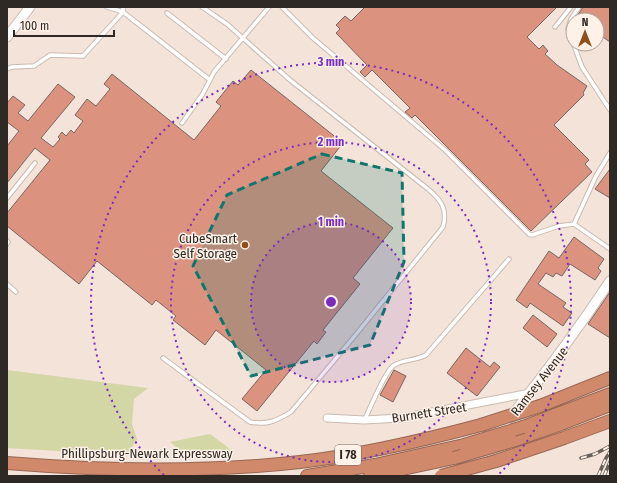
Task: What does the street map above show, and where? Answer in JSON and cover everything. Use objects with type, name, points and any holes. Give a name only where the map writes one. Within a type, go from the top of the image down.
[{"type":"highway","name":"Phillipsburg-Newark Expressway","points":[[7,463],[108,469],[212,469],[289,463],[349,455],[421,441],[481,425],[540,406],[610,378]]},
{"type":"highway","name":"I 78","points":[[307,476],[375,465],[464,445],[523,427],[610,394]]},
{"type":"highway","name":"I 78","points":[[370,476],[454,458],[512,441],[610,405]]},
{"type":"highway","points":[[441,476],[496,461],[564,438],[610,420]]},
{"type":"street","points":[[7,36],[30,7]]},
{"type":"street","name":"Ramsey Avenue","points":[[462,476],[531,393],[574,335],[610,281]]},
{"type":"street","name":"Burnett Street","points":[[327,418],[364,420],[401,418],[531,393]]},
{"type":"lane","points":[[107,7],[123,12],[210,80]]},
{"type":"lane","points":[[7,69],[12,67],[34,66],[50,54],[83,56],[123,12],[123,7]]},
{"type":"lane","points":[[163,358],[250,422],[259,424],[270,423],[291,412],[353,338],[442,227],[445,218],[445,211],[441,202],[434,194],[294,84],[244,38],[202,7]]},
{"type":"lane","points":[[182,122],[202,94],[214,72],[269,7]]},
{"type":"lane","points":[[282,7],[313,38],[445,150],[529,234],[532,235],[559,226],[574,224],[610,249]]},
{"type":"lane","points":[[555,27],[571,7]]},
{"type":"lane","points":[[579,7],[571,19],[568,28],[582,67],[610,110]]},
{"type":"lane","points":[[167,13],[226,59]]},
{"type":"lane","points":[[574,224],[596,176],[610,154]]},
{"type":"lane","points":[[7,198],[35,163]]},
{"type":"lane","points":[[364,420],[389,370],[401,362],[420,358],[426,354],[509,259]]},
{"type":"lane","points":[[7,284],[16,292]]},
{"type":"highlighted area","points":[[322,154],[402,173],[404,262],[370,345],[251,376],[193,266],[227,195]]},
{"type":"green space","points":[[7,370],[148,388],[134,399],[132,424],[137,439],[127,455],[7,448]]},
{"type":"green space","points":[[210,434],[234,452],[185,454],[170,442]]},
{"type":"building","points":[[365,7],[557,7],[527,37],[539,49],[543,45],[548,51],[545,54],[557,65],[587,86],[583,93],[584,95],[554,125],[589,160],[585,164],[592,172],[531,231],[415,115],[412,118],[405,112],[410,108],[372,70],[365,77],[360,72],[367,65],[336,33],[340,29],[336,25],[345,16],[351,21]]},
{"type":"building","points":[[583,7],[610,7],[610,42],[605,39],[605,12],[580,12]]},
{"type":"building","name":"CubeSmart Self Storage","points":[[251,70],[343,143],[321,171],[393,228],[353,278],[360,284],[323,330],[326,332],[317,344],[314,341],[257,411],[242,399],[266,370],[216,330],[205,345],[173,320],[176,316],[156,300],[152,305],[97,261],[79,284],[7,226],[7,213],[50,160],[35,148],[7,183],[7,146],[19,131],[7,122],[7,103],[13,96],[25,105],[18,113],[28,121],[58,84],[75,97],[41,138],[53,147],[60,139],[58,137],[62,132],[66,136],[71,130],[74,133],[83,121],[75,115],[87,99],[96,106],[110,89],[104,84],[112,74],[194,140],[221,106],[216,102],[233,81],[238,85]]},
{"type":"building","points":[[610,169],[610,198],[595,189]]},
{"type":"building","points":[[574,237],[604,259],[598,268],[601,271],[595,280],[570,264],[562,276],[556,273],[553,277],[546,273],[538,284],[566,303],[563,307],[572,313],[563,326],[530,303],[527,308],[516,300],[549,251],[559,258]]},
{"type":"building","points":[[610,292],[610,338],[588,324]]},
{"type":"building","points":[[533,315],[557,334],[547,347],[523,328]]},
{"type":"building","points":[[466,348],[490,367],[494,362],[500,367],[477,396],[447,373]]},
{"type":"building","points":[[394,370],[406,376],[393,402],[380,395]]},
{"type":"railway","points":[[581,458],[595,454],[610,446]]},
{"type":"railway","points":[[598,476],[610,452]]},
{"type":"railway","points":[[604,476],[610,462]]},
{"type":"place","name":"CubeSmart Self Storage","points":[[245,245]]}]
